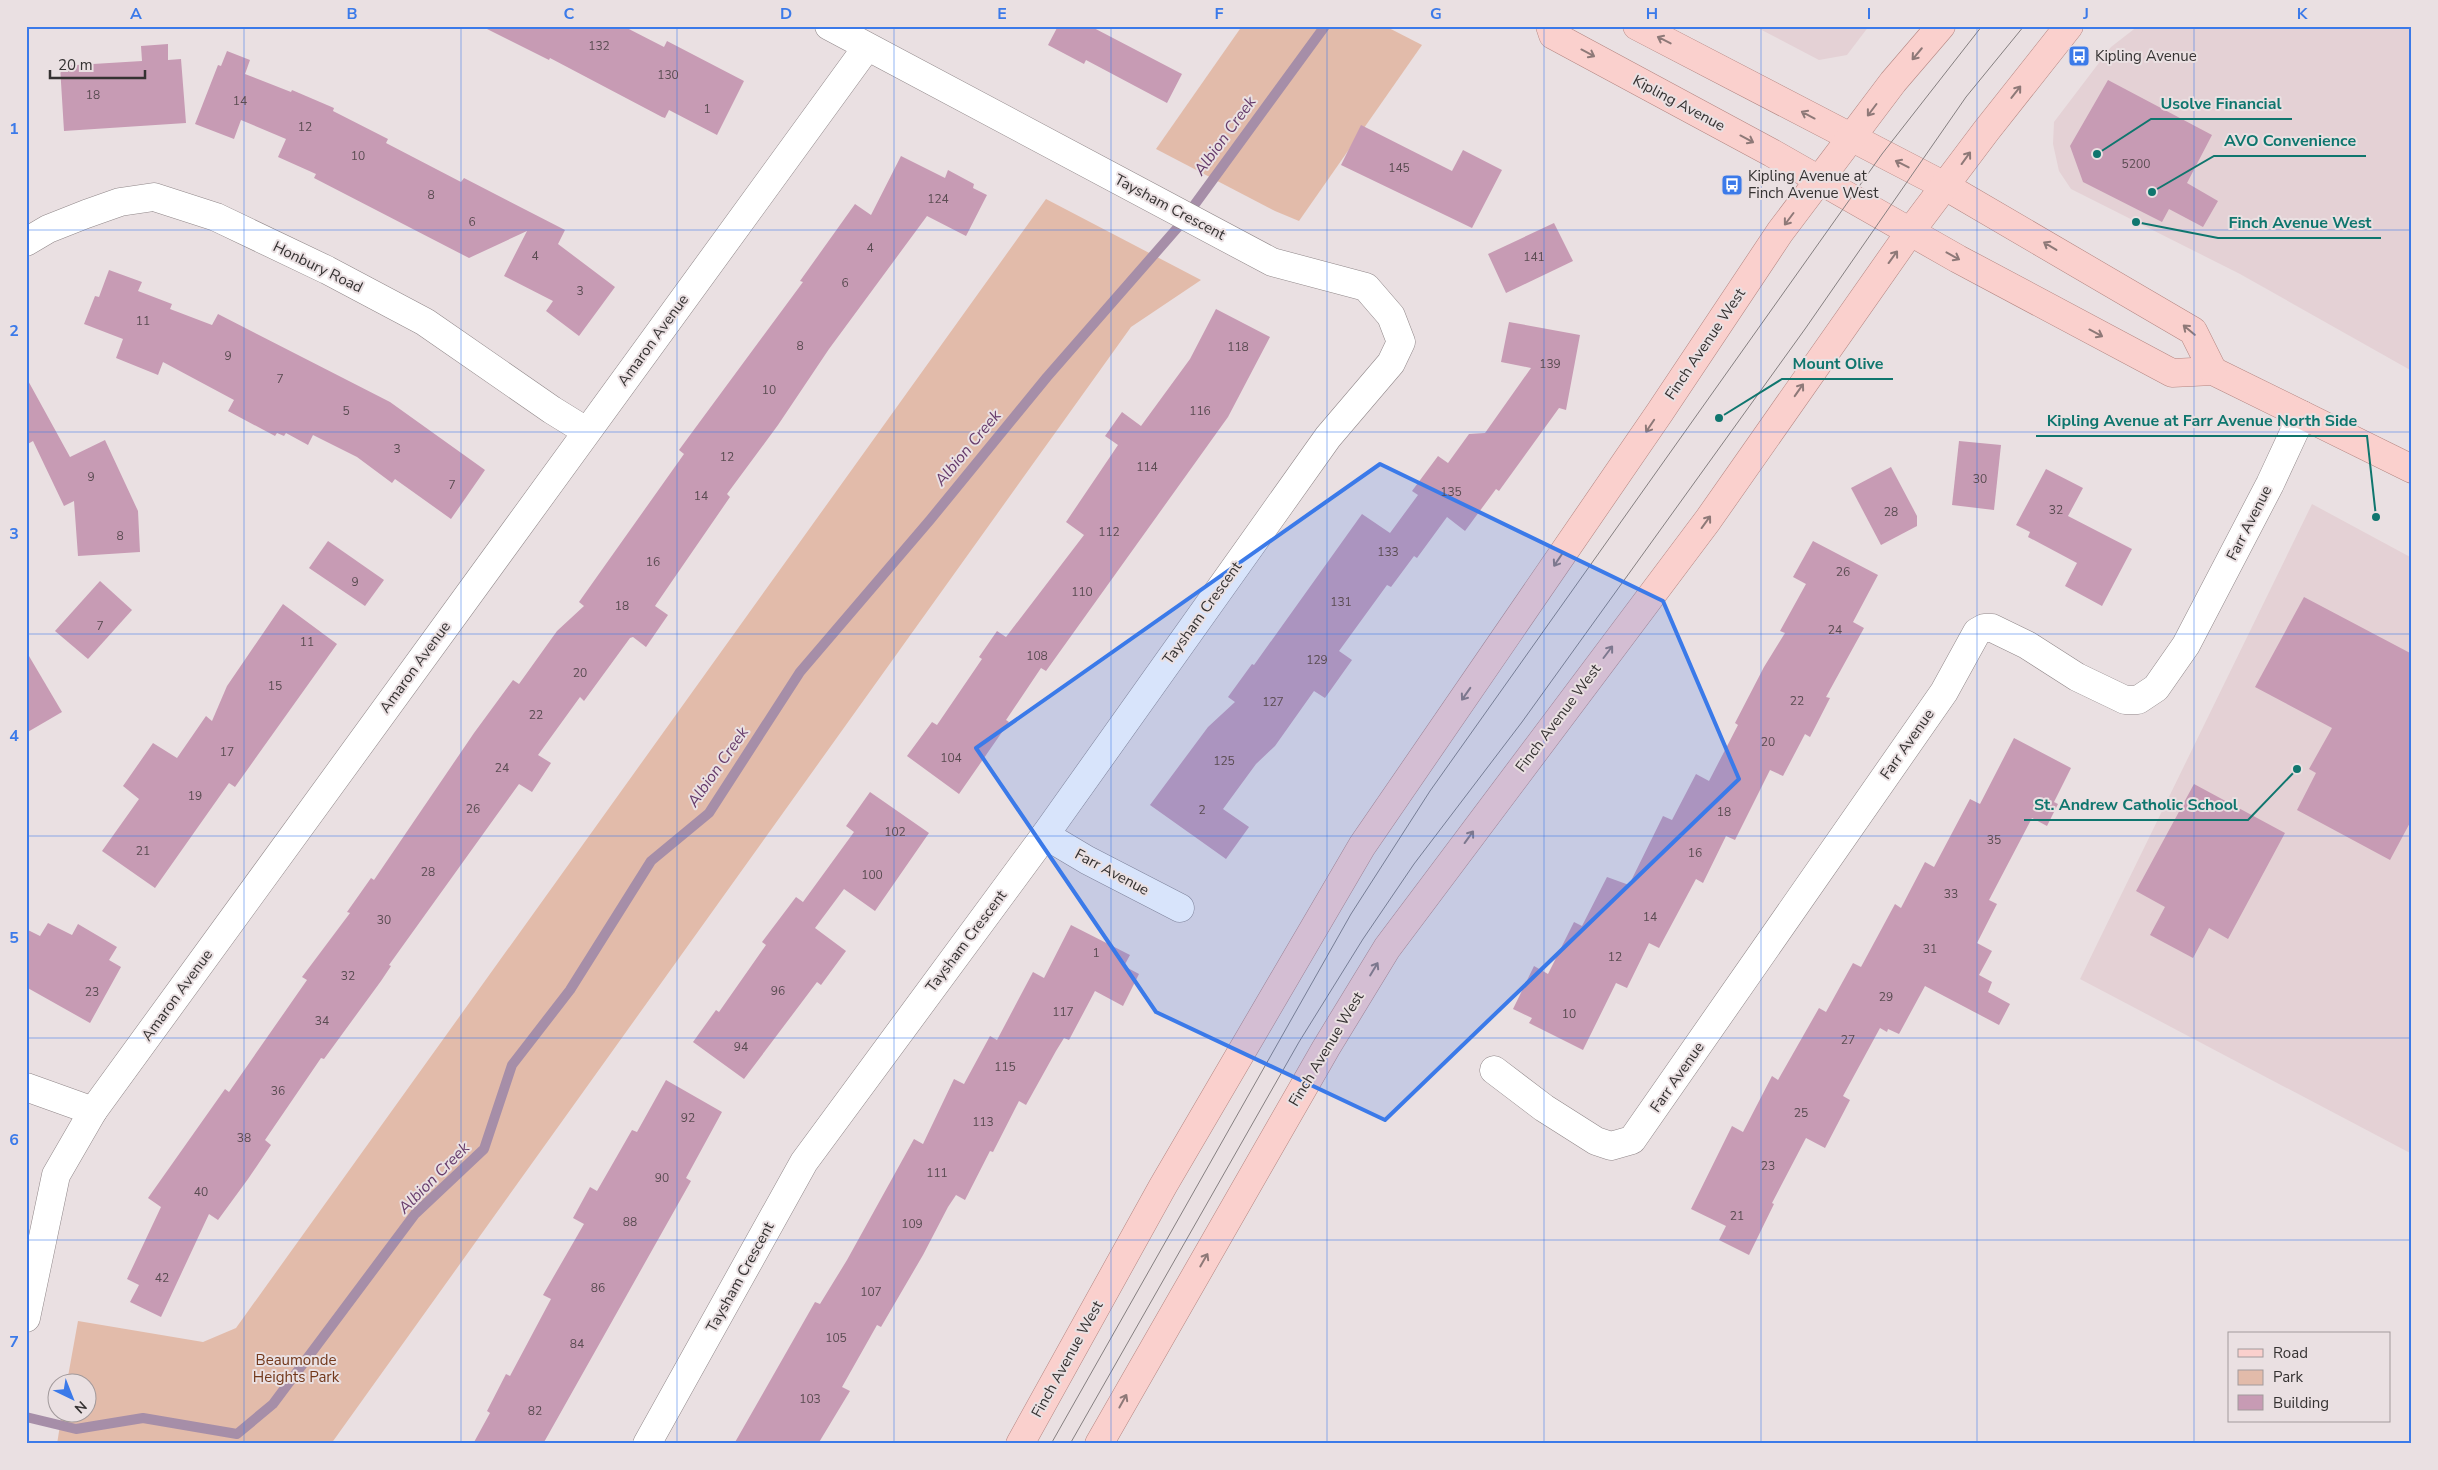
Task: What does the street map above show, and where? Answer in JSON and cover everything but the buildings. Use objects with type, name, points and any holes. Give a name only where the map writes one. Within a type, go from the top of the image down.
[{"type":"main road","name":"Kipling Avenue","points":[[1550,26],[1553,35],[1819,180],[1910,232],[2172,373],[2213,371],[2412,470]]},
{"type":"main road","points":[[1637,26],[1945,186],[2193,331],[2213,371]]},
{"type":"main road","name":"Finch Avenue West","points":[[1020,1444],[1163,1186],[1362,846],[1654,420],[1780,232],[1893,82],[1941,26]]},
{"type":"main road","name":"Finch Avenue West","points":[[1099,1444],[1321,1057],[1387,948],[1708,520],[1910,232],[2069,26]]},
{"type":"street","name":"Taysham Crescent","points":[[647,1444],[804,1162],[1045,835],[1328,437],[1391,363],[1401,342],[1392,316],[1366,288],[1272,262],[1174,208],[829,26]]},
{"type":"street","name":"Amaron Avenue","points":[[26,1318],[56,1175],[93,1111],[867,47]]},
{"type":"street","name":"Honbury Road","points":[[26,242],[48,229],[120,202],[154,197],[216,217],[327,270],[425,322],[552,410],[586,431]]},
{"type":"street","name":"Farr Avenue","points":[[1494,1070],[1544,1108],[1596,1140],[1611,1146],[1632,1140],[1944,692],[1977,632],[1984,628],[1992,628],[2027,645],[2077,677],[2125,700],[2138,700],[2156,688],[2186,645],[2270,484],[2302,415]]},
{"type":"street","name":"Farr Avenue","points":[[1045,835],[1087,860],[1180,908]]},
{"type":"street","points":[[26,1087],[93,1111]]},
{"type":"highlighted area","points":[[1380,464],[1663,601],[1739,779],[1385,1120],[1156,1012],[976,748]]},
{"type":"shaded area","points":[[1754,26],[1869,26],[1847,55],[1819,60]]},
{"type":"shaded area","points":[[2138,26],[2412,26],[2412,371],[2240,274],[2071,189],[2059,171],[2053,144],[2054,122],[2111,47]]},
{"type":"shaded area","points":[[2312,504],[2412,558],[2412,1154],[2080,979]]},
{"type":"green space","points":[[1242,26],[1385,26],[1422,45],[1299,221],[1275,211],[1156,149]]},
{"type":"green space","name":"Beaumonde Heights Park","points":[[1046,199],[1201,280],[1131,327],[331,1444],[57,1444],[61,1422],[98,1422],[98,1372],[69,1372],[78,1321],[203,1342],[236,1328]]},
{"type":"waterway","name":"Albion Creek","points":[[26,1417],[76,1429],[143,1418],[237,1434],[273,1404],[415,1214],[484,1149],[512,1065],[570,990],[651,861],[709,813],[800,672],[930,520],[1047,377],[1179,226],[1325,26]]},
{"type":"tram line","points":[[1051,1444],[1351,914],[1430,791],[1882,154],[1982,26]]},
{"type":"tram line","points":[[1070,1444],[1299,1042],[1363,939],[1414,864],[1522,722],[1805,329],[1966,97],[2024,26]]},
{"type":"place","name":"Kipling Avenue","points":[[2079,56]]},
{"type":"place","name":"Usolve Financial","points":[[2097,154]]},
{"type":"place","name":"Kipling Avenue at Finch Avenue West","points":[[1732,185]]},
{"type":"place","name":"AVO Convenience","points":[[2152,192]]},
{"type":"place","name":"Finch Avenue West","points":[[2136,222]]},
{"type":"place","name":"Mount Olive","points":[[1719,418]]},
{"type":"place","name":"Kipling Avenue at Farr Avenue North Side","points":[[2376,517]]},
{"type":"place","name":"St. Andrew Catholic School","points":[[2297,769]]}]
